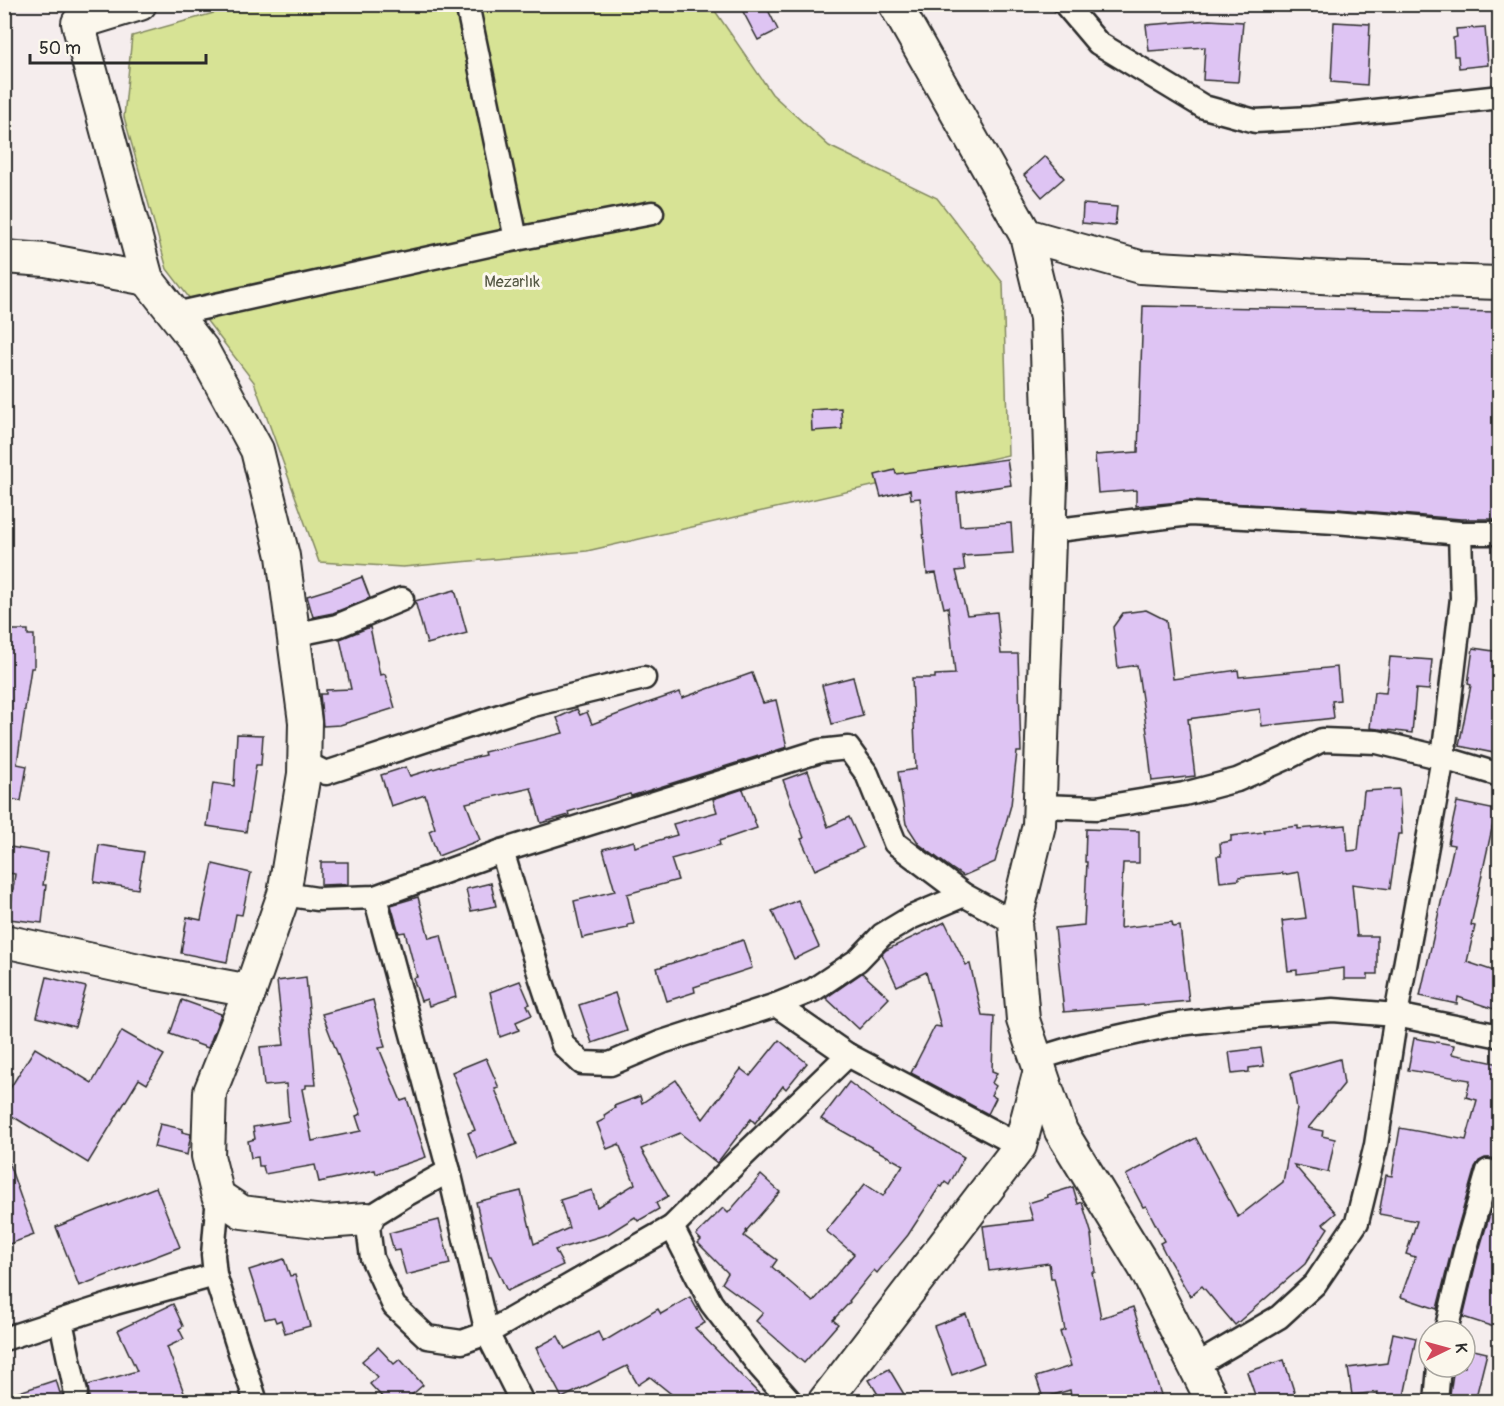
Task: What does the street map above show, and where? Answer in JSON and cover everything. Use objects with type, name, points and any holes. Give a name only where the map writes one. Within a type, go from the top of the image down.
[{"type":"street","points":[[140,4],[78,23],[147,279],[202,349],[257,450],[283,556],[305,722],[304,774],[284,894],[250,991],[210,1092],[208,1156],[218,1196],[213,1255],[215,1275],[256,1401]]},
{"type":"street","points":[[467,4],[516,239]]},
{"type":"street","points":[[895,4],[1026,235],[1046,318],[1051,483],[1040,806],[1039,825],[1015,923],[1023,1020],[1061,1131],[1145,1268],[1213,1401]]},
{"type":"street","points":[[1065,4],[1098,43],[1204,108],[1255,121],[1311,118],[1500,97]]},
{"type":"street","points":[[175,314],[516,239],[652,213]]},
{"type":"street","points":[[1026,235],[1140,267],[1338,278],[1500,283]]},
{"type":"street","points":[[4,257],[46,260],[147,279]]},
{"type":"street","points":[[1049,531],[1190,514],[1500,533]]},
{"type":"street","points":[[1195,1366],[1280,1317],[1315,1284],[1357,1222],[1376,1145],[1396,1015],[1443,758],[1462,598],[1460,532]]},
{"type":"street","points":[[293,635],[337,626],[402,600]]},
{"type":"street","points":[[304,762],[326,772],[533,705],[644,678]]},
{"type":"street","points":[[1040,806],[1097,808],[1184,794],[1237,780],[1322,740],[1377,742],[1500,775]]},
{"type":"street","points":[[284,894],[317,899],[375,897],[502,851],[820,752],[848,748],[867,774],[895,843],[964,895],[1015,923]]},
{"type":"street","points":[[502,851],[536,965],[563,1044],[582,1064],[610,1064],[662,1042],[776,1005],[813,990],[858,960],[882,935],[912,917],[964,895]]},
{"type":"street","points":[[375,897],[449,1171],[487,1333],[522,1401]]},
{"type":"street","points":[[4,941],[250,991]]},
{"type":"street","points":[[776,1005],[848,1055],[1020,1146]]},
{"type":"street","points":[[1038,1064],[1082,1045],[1171,1025],[1333,1010],[1396,1015],[1500,1036]]},
{"type":"street","points":[[367,1220],[372,1258],[394,1306],[426,1336],[462,1342],[487,1333],[672,1227],[848,1055]]},
{"type":"street","points":[[824,1401],[1020,1146],[1038,1064]]},
{"type":"street","points":[[218,1196],[242,1212],[324,1222],[367,1220],[449,1171]]},
{"type":"street","points":[[1449,1319],[1488,1171]]},
{"type":"street","points":[[672,1227],[711,1303],[759,1367],[792,1401]]},
{"type":"street","points":[[4,1338],[215,1275]]},
{"type":"street","points":[[61,1321],[76,1393]]},
{"type":"street","points":[[1436,1401],[1438,1379]]},
{"type":"green space","name":"Mezarlık","points":[[242,5],[711,5],[772,94],[829,146],[937,198],[1003,283],[1008,455],[587,551],[403,567],[319,562],[254,382],[167,269],[124,117],[132,36]]},
{"type":"building","points":[[739,4],[765,4],[778,30],[758,40]]},
{"type":"building","points":[[1209,20],[1243,22],[1238,82],[1203,80],[1205,47],[1149,51],[1146,25]]},
{"type":"building","points":[[1334,22],[1370,24],[1367,85],[1331,82]]},
{"type":"building","points":[[1485,27],[1488,65],[1459,68],[1458,56],[1454,56],[1453,38],[1457,37],[1456,29]]},
{"type":"building","points":[[1045,156],[1064,178],[1042,197],[1024,175]]},
{"type":"building","points":[[1083,204],[1117,207],[1115,226],[1082,223]]},
{"type":"building","points":[[1143,306],[1500,312],[1500,519],[1461,519],[1191,501],[1136,506],[1136,490],[1098,493],[1095,455],[1138,452]]},
{"type":"building","points":[[841,408],[842,429],[812,431],[811,410]]},
{"type":"building","points":[[1007,459],[1011,485],[957,493],[960,526],[1011,523],[1013,553],[963,556],[965,570],[956,571],[967,615],[997,612],[1001,654],[1018,654],[1021,752],[1017,752],[1011,805],[995,862],[963,876],[919,844],[906,824],[898,772],[916,769],[912,678],[935,678],[935,675],[955,674],[948,607],[944,608],[936,573],[927,574],[920,498],[911,499],[910,490],[881,497],[875,475],[895,470],[896,474]]},
{"type":"building","points":[[362,577],[370,598],[333,613],[313,617],[307,596]]},
{"type":"building","points":[[455,590],[467,633],[427,644],[415,601]]},
{"type":"building","points":[[1146,610],[1166,620],[1173,679],[1238,670],[1239,677],[1337,667],[1340,700],[1332,701],[1334,718],[1262,726],[1260,709],[1188,719],[1195,776],[1152,781],[1137,665],[1118,668],[1113,627],[1123,613]]},
{"type":"building","points":[[370,627],[380,675],[385,674],[395,708],[340,725],[323,726],[320,694],[326,694],[326,690],[351,689],[340,639]]},
{"type":"building","points":[[4,630],[28,630],[28,635],[34,635],[34,668],[31,668],[17,764],[27,766],[21,801],[4,798]]},
{"type":"building","points":[[1473,648],[1500,652],[1500,726],[1494,753],[1459,746],[1471,685],[1468,684]]},
{"type":"building","points":[[1390,657],[1432,660],[1429,690],[1416,689],[1412,733],[1370,728],[1374,692],[1386,693]]},
{"type":"building","points":[[752,673],[763,703],[776,700],[787,747],[631,796],[630,794],[568,812],[569,815],[541,823],[531,788],[466,803],[480,840],[438,856],[429,831],[435,828],[425,795],[391,806],[381,775],[406,767],[410,776],[485,755],[484,752],[563,733],[557,718],[577,709],[580,715],[587,712],[592,724],[680,692],[682,698]]},
{"type":"building","points":[[853,677],[863,716],[832,724],[822,685]]},
{"type":"building","points":[[237,734],[263,735],[261,765],[256,765],[246,832],[207,826],[213,783],[234,786]]},
{"type":"building","points":[[808,771],[828,827],[849,817],[863,848],[815,870],[801,839],[804,838],[783,780]]},
{"type":"building","points":[[743,789],[757,828],[719,841],[720,845],[671,859],[678,880],[627,894],[634,924],[628,925],[628,928],[582,938],[574,901],[615,891],[603,849],[634,841],[635,847],[677,835],[673,824],[717,812],[713,799]]},
{"type":"building","points":[[1399,789],[1402,834],[1398,834],[1390,889],[1352,884],[1357,936],[1377,936],[1377,974],[1368,974],[1368,979],[1344,979],[1344,968],[1297,974],[1297,970],[1288,971],[1282,921],[1306,918],[1299,872],[1239,877],[1239,880],[1220,882],[1217,856],[1221,856],[1220,843],[1231,841],[1231,836],[1264,832],[1263,830],[1298,826],[1298,829],[1346,825],[1348,851],[1358,850],[1364,791]]},
{"type":"building","points":[[1457,802],[1496,810],[1471,925],[1475,926],[1467,962],[1500,973],[1500,1011],[1458,997],[1457,1004],[1420,996],[1454,845],[1448,844]]},
{"type":"building","points":[[1086,829],[1139,831],[1139,863],[1123,863],[1120,928],[1172,922],[1173,927],[1180,926],[1189,1001],[1064,1012],[1055,928],[1084,925]]},
{"type":"building","points":[[99,845],[144,852],[138,889],[94,882]]},
{"type":"building","points":[[4,846],[48,853],[43,885],[46,885],[42,923],[9,919],[15,874],[4,872]]},
{"type":"building","points":[[321,862],[348,862],[348,884],[321,885]]},
{"type":"building","points":[[213,864],[251,873],[242,915],[236,914],[227,962],[181,953],[187,917],[201,920]]},
{"type":"building","points":[[491,883],[496,906],[471,911],[466,889]]},
{"type":"building","points":[[418,897],[429,938],[441,935],[456,997],[429,1006],[427,999],[421,1001],[413,978],[417,977],[405,932],[399,933],[391,905]]},
{"type":"building","points":[[798,900],[819,947],[794,959],[772,911]]},
{"type":"building","points":[[945,922],[966,965],[970,964],[982,1015],[994,1016],[992,1071],[997,1073],[992,1083],[996,1086],[991,1095],[996,1098],[988,1114],[911,1073],[935,1026],[941,1027],[926,972],[897,986],[882,954]]},
{"type":"building","points":[[743,940],[752,968],[694,987],[695,992],[667,1001],[657,968]]},
{"type":"building","points":[[862,973],[889,998],[859,1029],[826,998]]},
{"type":"building","points":[[47,977],[86,987],[75,1027],[37,1017]]},
{"type":"building","points":[[306,977],[316,1085],[306,1085],[306,1088],[302,1089],[312,1141],[361,1131],[356,1116],[361,1114],[322,1014],[373,1000],[385,1047],[379,1048],[401,1101],[407,1099],[426,1157],[376,1174],[375,1170],[319,1182],[315,1165],[265,1174],[263,1166],[259,1166],[258,1157],[251,1158],[248,1141],[255,1139],[253,1127],[289,1121],[286,1084],[264,1086],[260,1047],[284,1045],[277,981]]},
{"type":"building","points":[[520,981],[532,1015],[516,1022],[519,1030],[500,1037],[490,992]]},
{"type":"building","points":[[615,993],[627,1031],[592,1043],[579,1005]]},
{"type":"building","points":[[182,1000],[221,1014],[208,1048],[170,1034]]},
{"type":"building","points":[[122,1031],[164,1055],[147,1084],[139,1079],[88,1163],[4,1111],[4,1098],[35,1048],[92,1083]]},
{"type":"building","points":[[1414,1038],[1454,1045],[1452,1054],[1500,1064],[1500,1165],[1492,1158],[1485,1158],[1475,1167],[1437,1309],[1401,1297],[1415,1257],[1406,1254],[1417,1221],[1379,1214],[1386,1175],[1392,1176],[1400,1128],[1466,1140],[1477,1100],[1466,1097],[1470,1080],[1408,1070]]},
{"type":"building","points":[[779,1040],[807,1063],[786,1089],[783,1086],[755,1123],[751,1119],[717,1163],[680,1133],[641,1149],[668,1196],[656,1203],[659,1209],[638,1221],[635,1217],[608,1234],[555,1250],[563,1265],[507,1291],[489,1256],[476,1202],[521,1191],[534,1244],[569,1228],[560,1200],[592,1190],[597,1207],[635,1184],[619,1144],[607,1149],[597,1123],[605,1119],[604,1115],[615,1108],[614,1106],[640,1096],[642,1103],[676,1080],[703,1119],[741,1069],[750,1076]]},
{"type":"building","points":[[1261,1048],[1264,1066],[1249,1068],[1249,1072],[1232,1074],[1229,1052]]},
{"type":"building","points":[[486,1058],[499,1088],[495,1089],[517,1144],[478,1159],[468,1133],[475,1130],[452,1072]]},
{"type":"building","points":[[1340,1059],[1344,1084],[1308,1128],[1323,1131],[1322,1136],[1335,1139],[1328,1172],[1294,1165],[1336,1213],[1323,1224],[1328,1228],[1305,1264],[1235,1325],[1202,1286],[1190,1296],[1160,1243],[1164,1241],[1146,1206],[1143,1207],[1126,1175],[1196,1138],[1238,1217],[1283,1182],[1297,1109],[1291,1073]]},
{"type":"building","points":[[849,1082],[892,1115],[964,1157],[949,1185],[945,1182],[942,1187],[940,1186],[908,1235],[877,1273],[874,1270],[833,1320],[838,1324],[804,1363],[756,1321],[763,1313],[722,1283],[728,1273],[698,1243],[701,1240],[696,1235],[723,1208],[728,1213],[761,1175],[780,1192],[744,1236],[777,1260],[772,1267],[813,1302],[854,1254],[826,1231],[865,1184],[883,1196],[903,1165],[821,1119]]},
{"type":"building","points":[[160,1124],[183,1129],[182,1132],[191,1134],[187,1155],[154,1147]]},
{"type":"building","points":[[7,1158],[34,1235],[4,1246],[4,1159]]},
{"type":"building","points":[[1500,1180],[1500,1329],[1477,1322],[1477,1319],[1463,1317],[1478,1254]]},
{"type":"building","points":[[156,1187],[180,1247],[79,1286],[56,1227]]},
{"type":"building","points":[[1073,1187],[1078,1204],[1082,1202],[1092,1235],[1095,1272],[1092,1272],[1101,1318],[1133,1307],[1163,1401],[1072,1401],[1070,1390],[1043,1398],[1036,1377],[1071,1366],[1060,1332],[1065,1330],[1049,1263],[989,1271],[983,1226],[1033,1220],[1028,1203]]},
{"type":"building","points":[[439,1220],[450,1264],[406,1275],[399,1250],[394,1251],[389,1233]]},
{"type":"building","points":[[284,1259],[290,1276],[295,1275],[310,1326],[285,1333],[281,1320],[276,1322],[274,1317],[265,1319],[249,1270]]},
{"type":"building","points":[[690,1297],[705,1323],[695,1328],[766,1401],[680,1401],[650,1377],[638,1385],[627,1366],[562,1398],[536,1348],[558,1336],[565,1349],[598,1332],[603,1342],[658,1309],[661,1314]]},
{"type":"building","points":[[173,1304],[183,1326],[179,1329],[184,1339],[167,1347],[186,1398],[176,1401],[86,1401],[89,1397],[88,1385],[137,1371],[118,1330]]},
{"type":"building","points":[[966,1314],[984,1363],[952,1375],[934,1326]]},
{"type":"building","points":[[1393,1333],[1416,1338],[1403,1401],[1377,1401],[1378,1392],[1352,1395],[1348,1368],[1387,1363]]},
{"type":"building","points":[[378,1347],[394,1364],[400,1359],[423,1385],[405,1401],[386,1401],[370,1384],[377,1377],[362,1361]]},
{"type":"building","points":[[1477,1351],[1487,1353],[1475,1401],[1465,1401],[1465,1398],[1450,1394],[1452,1379],[1477,1379]]},
{"type":"building","points":[[1284,1360],[1295,1394],[1273,1401],[1257,1401],[1247,1372]]},
{"type":"building","points":[[889,1369],[908,1401],[882,1401],[869,1380]]},
{"type":"building","points":[[56,1380],[60,1393],[62,1392],[66,1401],[4,1401],[4,1397]]}]
